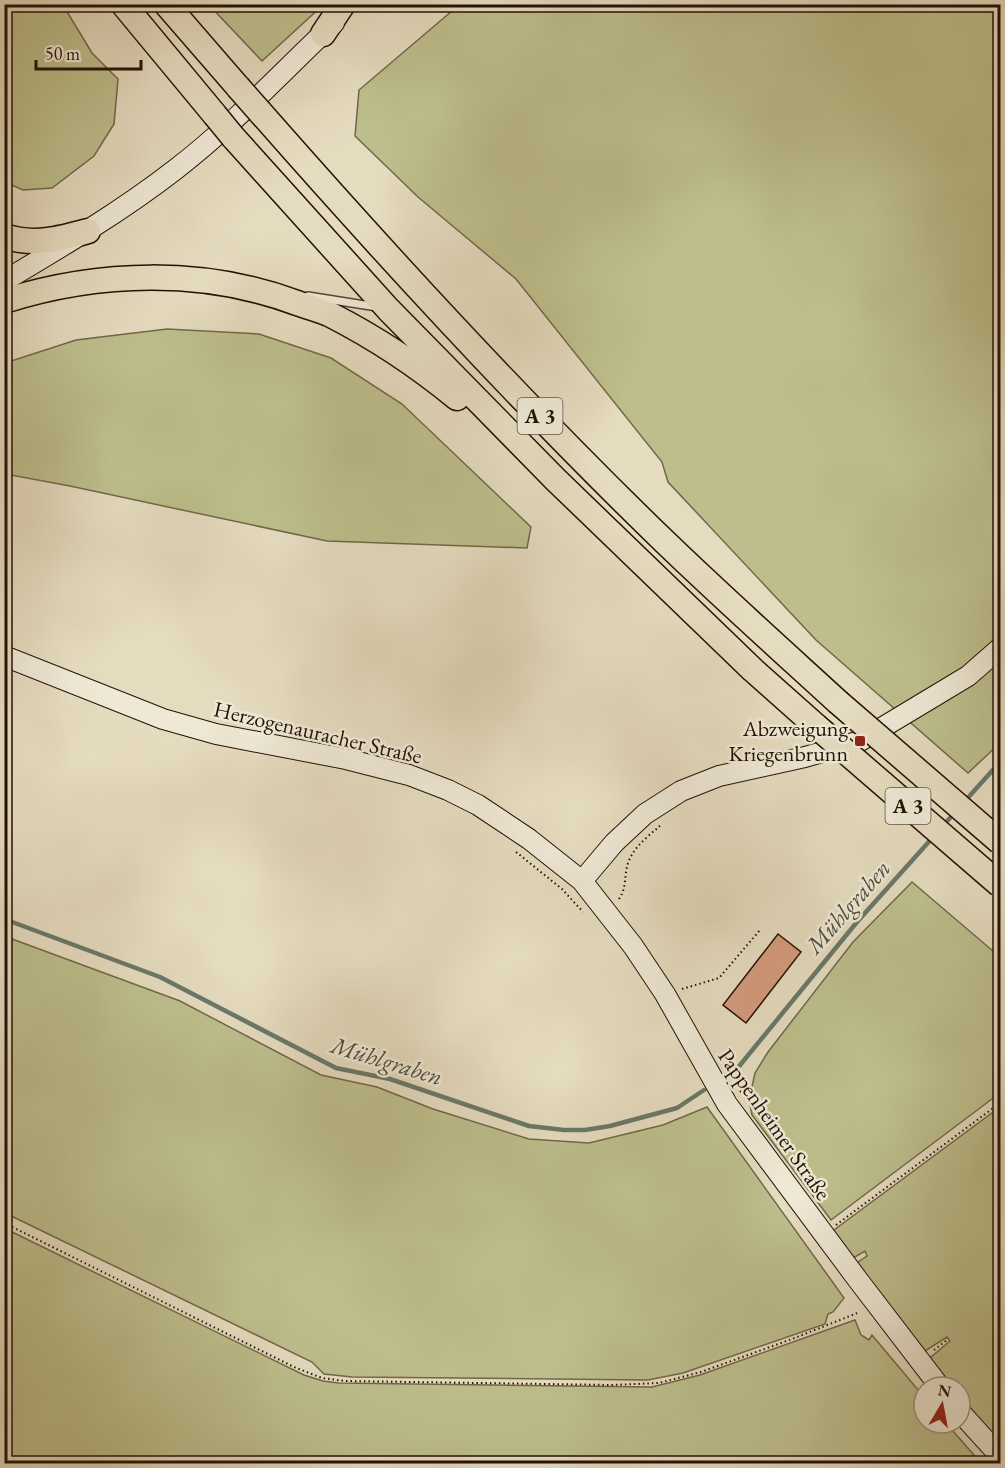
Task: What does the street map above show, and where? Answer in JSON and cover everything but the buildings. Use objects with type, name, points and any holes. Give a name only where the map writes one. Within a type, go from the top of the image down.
[{"type":"highway","name":"A 3","points":[[123,4],[233,137],[388,309],[556,480],[745,662],[1000,885]]},
{"type":"highway","name":"A 3","points":[[166,4],[372,240],[577,455],[665,542],[837,702],[1000,842]]},
{"type":"highway","points":[[184,4],[220,66]]},
{"type":"highway","points":[[323,34],[343,4]]},
{"type":"highway","points":[[4,236],[42,242],[88,231]]},
{"type":"highway","points":[[4,301],[73,284],[119,278],[184,279],[229,284],[275,295],[329,314],[376,339],[440,384],[556,480]]},
{"type":"street","points":[[4,281],[126,206],[206,144],[353,4]]},
{"type":"street","points":[[582,881],[614,843],[645,814],[681,791],[719,776],[806,757],[860,741],[968,676],[1000,648]]},
{"type":"street","name":"Herzogenauracher Straße","points":[[4,656],[163,718],[216,734],[346,759],[409,775],[448,790],[478,805],[529,839],[582,881]]},
{"type":"street","name":"Pappenheimer Straße","points":[[582,881],[633,946],[665,994],[727,1104],[931,1375]]},
{"type":"street","points":[[972,1425],[1000,1456]]},
{"type":"lane","points":[[275,295],[319,297],[388,309]]},
{"type":"path","points":[[607,912],[622,894],[628,863],[634,851],[666,821]]},
{"type":"path","points":[[511,848],[562,889],[584,912]]},
{"type":"path","points":[[696,985],[719,978],[760,930]]},
{"type":"path","points":[[823,1234],[1000,1103]]},
{"type":"path","points":[[4,1223],[294,1367],[322,1378],[345,1381],[612,1385],[659,1383],[701,1372],[792,1340],[877,1305]]},
{"type":"green space","points":[[5,4],[63,5],[92,53],[118,79],[114,124],[94,156],[52,188],[23,190],[5,182]]},
{"type":"green space","points":[[209,5],[323,5],[262,61]]},
{"type":"green space","points":[[459,5],[1000,5],[1000,743],[968,773],[816,640],[668,482],[662,462],[516,279],[418,197],[355,136],[359,90]]},
{"type":"green space","points":[[167,329],[259,334],[331,358],[402,404],[531,527],[527,548],[327,541],[5,474],[5,363],[76,340]]},
{"type":"green space","points":[[912,882],[1000,957],[1000,1093],[831,1220],[752,1115],[749,1100],[755,1073],[768,1052],[853,942]]},
{"type":"green space","points":[[4,936],[180,1001],[321,1075],[377,1087],[433,1109],[529,1139],[589,1143],[663,1125],[707,1107],[844,1298],[833,1312],[828,1314],[825,1324],[683,1373],[648,1380],[352,1377],[324,1374],[312,1362],[5,1213]]},
{"type":"green space","points":[[1000,1107],[1000,1446],[972,1413],[972,1375],[941,1375],[930,1358],[950,1341],[947,1337],[925,1351],[857,1268],[858,1262],[867,1256],[865,1251],[855,1257],[847,1257],[832,1234],[834,1230]]},
{"type":"green space","points":[[4,1228],[304,1375],[339,1383],[652,1387],[700,1375],[855,1320],[861,1335],[869,1340],[872,1335],[912,1383],[912,1435],[956,1435],[981,1463],[5,1463]]},
{"type":"waterway","name":"Mühlgraben","points":[[965,801],[1000,762]]},
{"type":"waterway","name":"Mühlgraben","points":[[943,825],[956,812]]},
{"type":"waterway","name":"Mühlgraben","points":[[726,1077],[736,1070],[857,922],[934,836]]},
{"type":"waterway","name":"Mühlgraben","points":[[4,919],[160,977],[336,1068],[390,1079],[529,1126],[564,1130],[585,1130],[610,1126],[677,1108],[704,1090]]},
{"type":"place","name":"Abzweigung Kriegenbrunn","points":[[860,741]]}]
